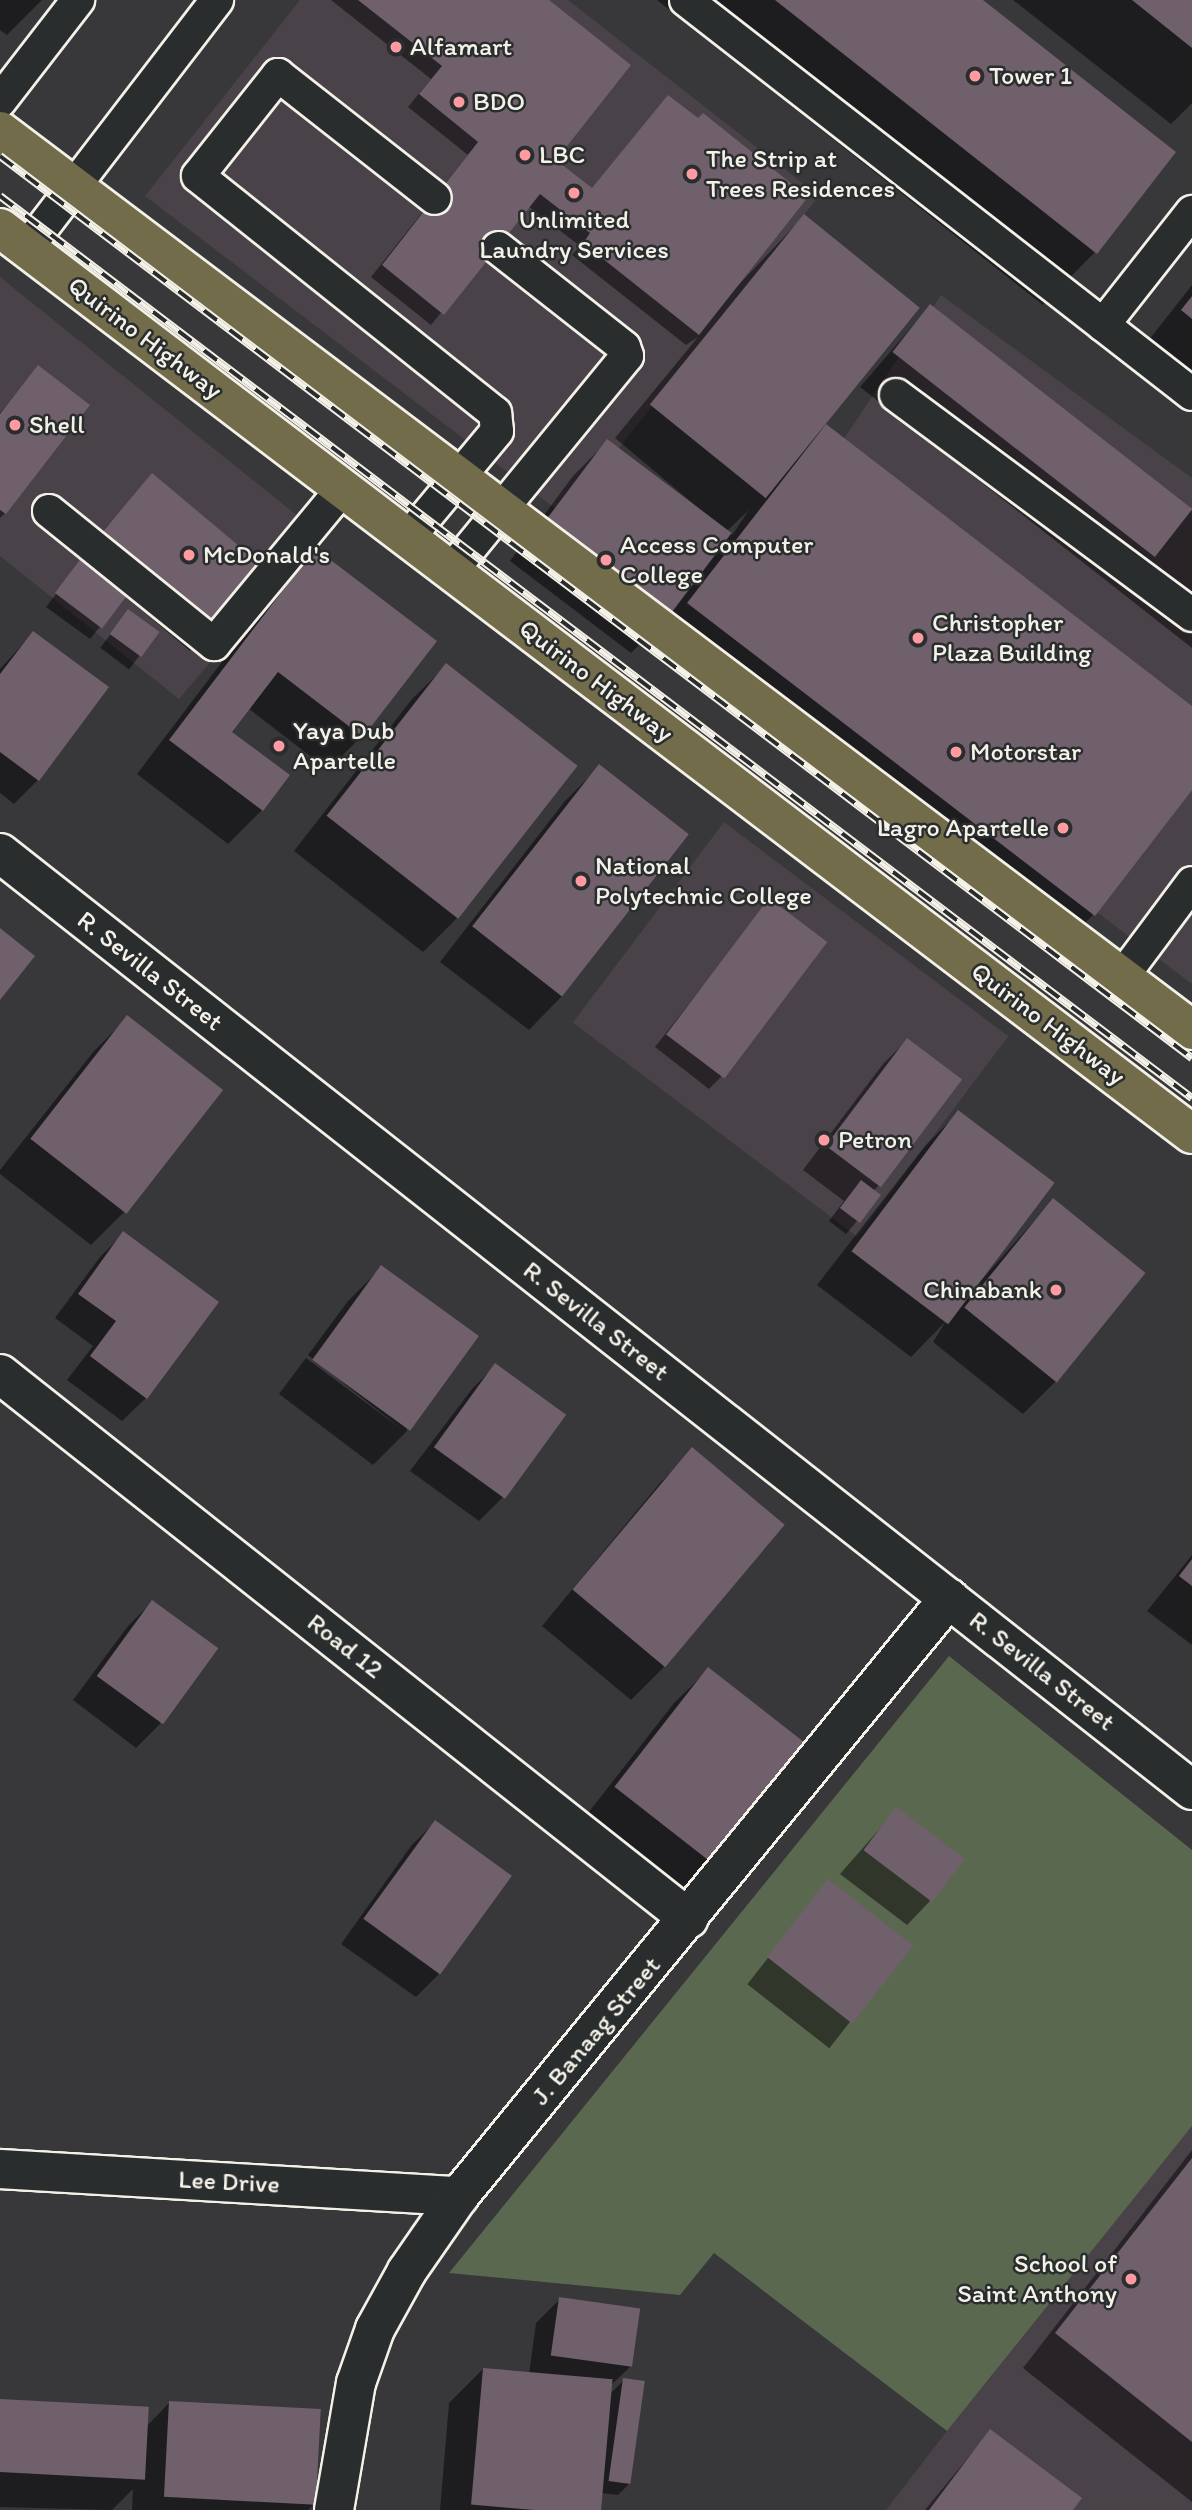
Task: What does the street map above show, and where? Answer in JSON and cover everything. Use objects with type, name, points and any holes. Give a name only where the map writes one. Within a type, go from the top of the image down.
[{"type":"main road","points":[[0,131],[1192,1030]]},
{"type":"main road","name":"Quirino Highway","points":[[13,239],[1192,1134]]},
{"type":"street","name":"R. Sevilla Street","points":[[0,853],[1192,1790]]},
{"type":"street","name":"Road 12","points":[[0,1374],[689,1919]]},
{"type":"street","name":"J. Banaag Street","points":[[334,2510],[356,2383],[375,2329],[459,2196],[689,1919],[949,1598]]},
{"type":"street","name":"Lee Drive","points":[[0,2169],[459,2196]]},
{"type":"lane","points":[[0,101],[78,0]]},
{"type":"lane","points":[[13,239],[74,187],[217,0]]},
{"type":"lane","points":[[686,0],[1192,394]]},
{"type":"lane","points":[[408,538],[497,431],[495,413],[198,176],[278,75],[435,198]]},
{"type":"lane","points":[[1103,325],[1192,212]]},
{"type":"lane","points":[[451,570],[627,352],[498,248]]},
{"type":"lane","points":[[896,394],[1192,615]]},
{"type":"lane","points":[[49,511],[214,644],[343,488]]},
{"type":"lane","points":[[1122,977],[1192,883]]},
{"type":"shaded area","points":[[300,0],[568,0],[819,196],[565,516],[145,196]]},
{"type":"shaded area","points":[[0,277],[319,533],[179,699],[0,556]]},
{"type":"shaded area","points":[[941,295],[1192,478],[1192,984],[717,626]]},
{"type":"shaded area","name":"Petron","points":[[724,822],[1008,1036],[857,1237],[573,1022]]},
{"type":"shaded area","name":"School of Saint Anthony","points":[[1192,2126],[1192,2510],[886,2510],[947,2431]]},
{"type":"green space","points":[[949,1656],[1192,1850],[1192,2126],[947,2431],[714,2253],[680,2295],[449,2273]]},
{"type":"building","name":"The Strip at Trees Residences","points":[[358,0],[549,0],[631,65],[556,160],[592,188],[668,95],[698,118],[703,113],[808,197],[699,335],[583,243],[590,233],[540,194],[444,315],[382,265],[478,142],[419,94],[442,66]]},
{"type":"building","name":"Tower 1","points":[[775,0],[983,0],[1176,152],[1097,254]]},
{"type":"building","points":[[1132,0],[1192,0],[1192,48]]},
{"type":"building","points":[[804,214],[920,308],[766,498],[650,404]]},
{"type":"building","points":[[1192,296],[1192,319],[1181,310]]},
{"type":"building","points":[[930,304],[1192,509],[1155,557],[892,352]]},
{"type":"building","points":[[38,365],[90,405],[6,514],[0,510],[0,414]]},
{"type":"building","name":"Christopher Plaza Building","points":[[826,424],[1192,706],[1192,790],[1095,916],[687,603]]},
{"type":"building","points":[[607,439],[732,533],[666,620],[541,526]]},
{"type":"building","name":"McDonald's","points":[[152,473],[265,568],[215,628],[102,533]]},
{"type":"building","points":[[315,548],[437,641],[363,737],[278,672],[232,732],[290,775],[263,811],[169,740]]},
{"type":"building","points":[[82,557],[129,593],[102,628],[55,593]]},
{"type":"building","points":[[128,609],[160,632],[141,657],[110,634]]},
{"type":"building","points":[[33,631],[109,687],[39,781],[0,752],[0,674]]},
{"type":"building","points":[[446,663],[578,766],[458,919],[327,816]]},
{"type":"building","name":"National Polytechnic College","points":[[599,764],[689,834],[562,997],[472,926]]},
{"type":"building","points":[[769,898],[827,942],[724,1078],[666,1035]]},
{"type":"building","points":[[0,928],[35,956],[0,1000]]},
{"type":"building","points":[[127,1015],[223,1090],[126,1214],[30,1139]]},
{"type":"building","points":[[907,1038],[962,1080],[881,1187],[826,1146]]},
{"type":"building","points":[[958,1110],[1055,1183],[948,1324],[851,1251]]},
{"type":"building","points":[[861,1180],[881,1195],[860,1223],[840,1208]]},
{"type":"building","name":"Chinabank","points":[[1053,1198],[1145,1273],[1057,1382],[964,1308]]},
{"type":"building","points":[[123,1231],[219,1302],[147,1399],[90,1356],[116,1321],[78,1294]]},
{"type":"building","points":[[381,1265],[479,1336],[410,1431],[312,1360]]},
{"type":"building","points":[[495,1363],[566,1415],[505,1499],[434,1447]]},
{"type":"building","points":[[692,1447],[785,1525],[665,1667],[572,1589]]},
{"type":"building","points":[[1192,1559],[1192,1586],[1179,1576]]},
{"type":"building","points":[[152,1600],[218,1648],[163,1724],[97,1676]]},
{"type":"building","points":[[708,1667],[808,1745],[714,1865],[614,1787]]},
{"type":"building","points":[[896,1807],[965,1859],[932,1902],[864,1850]]},
{"type":"building","points":[[435,1820],[512,1876],[440,1975],[363,1919]]},
{"type":"building","points":[[828,1879],[913,1945],[852,2024],[767,1957]]},
{"type":"building","points":[[1192,2158],[1192,2442],[1055,2333]]},
{"type":"building","points":[[559,2297],[640,2308],[632,2367],[551,2355]]},
{"type":"building","points":[[483,2368],[613,2379],[601,2510],[534,2510],[471,2504]]},
{"type":"building","points":[[623,2378],[645,2381],[630,2484],[609,2481]]},
{"type":"building","points":[[0,2399],[149,2407],[145,2480],[0,2472]]},
{"type":"building","points":[[169,2401],[321,2409],[316,2505],[164,2497]]},
{"type":"building","points":[[990,2429],[1082,2498],[1073,2510],[929,2510]]},
{"type":"railway","points":[[0,156],[1192,1058]]},
{"type":"railway","points":[[0,196],[1192,1098]]},
{"type":"place","name":"Alfamart","points":[[396,47]]},
{"type":"place","name":"Tower 1","points":[[975,76]]},
{"type":"place","name":"BDO","points":[[459,102]]},
{"type":"place","name":"LBC","points":[[525,155]]},
{"type":"place","name":"The Strip at Trees Residences","points":[[692,174]]},
{"type":"place","name":"Unlimited Laundry Services","points":[[574,193]]},
{"type":"place","name":"Shell","points":[[15,425]]},
{"type":"place","name":"McDonald's","points":[[189,555]]},
{"type":"place","name":"Access Computer College","points":[[606,560]]},
{"type":"place","name":"Christopher Plaza Building","points":[[918,638]]},
{"type":"place","name":"Yaya Dub Apartelle","points":[[279,746]]},
{"type":"place","name":"Motorstar","points":[[956,752]]},
{"type":"place","name":"Lagro Apartelle","points":[[1063,828]]},
{"type":"place","name":"National Polytechnic College","points":[[581,881]]},
{"type":"place","name":"Petron","points":[[824,1140]]},
{"type":"place","name":"Chinabank","points":[[1056,1290]]},
{"type":"place","name":"School of Saint Anthony","points":[[1131,2279]]}]
